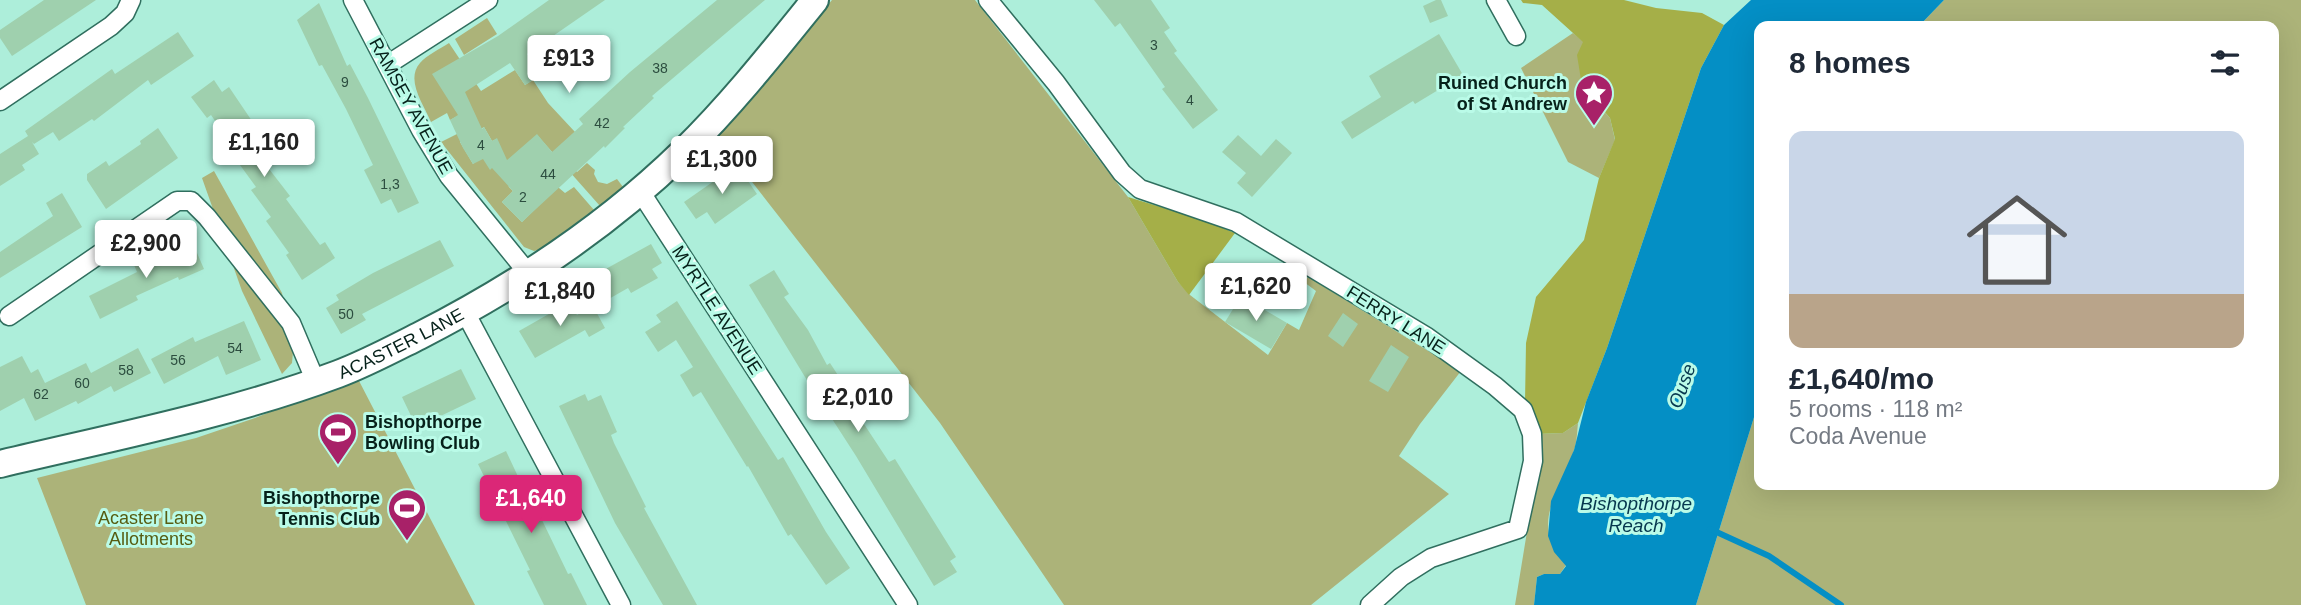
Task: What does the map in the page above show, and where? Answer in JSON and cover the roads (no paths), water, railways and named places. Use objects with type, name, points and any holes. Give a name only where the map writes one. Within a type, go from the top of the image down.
[{"type":"street","points":[[2,95],[111,26],[125,13],[131,0]]},
{"type":"street","name":"RAMSEY AVENUE","points":[[353,0],[421,130],[449,176],[528,273]]},
{"type":"street","points":[[387,65],[488,0]]},
{"type":"street","name":"ACASTER LANE","points":[[0,464],[144,432],[316,382],[388,351],[465,312],[569,247],[640,191],[716,117],[815,0]]},
{"type":"street","name":"FERRY LANE","points":[[988,0],[1056,83],[1122,173],[1140,189],[1236,222],[1427,337],[1495,386],[1523,410],[1532,434],[1533,461],[1518,529],[1431,558],[1401,577],[1370,605]]},
{"type":"street","points":[[1496,0],[1516,36]]},
{"type":"street","name":"MYRTLE AVENUE","points":[[640,191],[908,605]]},
{"type":"street","points":[[9,316],[177,201],[191,201],[208,217],[291,323],[316,382]]},
{"type":"street","points":[[465,312],[621,605]]},
{"type":"water","name":"Bishopthorpe Reach","points":[[1751,0],[1944,0],[1924,21],[1754,21],[1754,417],[1696,605],[1534,605],[1537,577],[1560,574],[1566,566],[1554,552],[1548,536],[1551,501],[1574,450],[1586,402],[1607,348],[1701,68],[1724,25]]},
{"type":"waterway","points":[[1710,529],[1769,556],[1841,605]]},
{"type":"place","name":"Ruined Church of St Andrew","points":[[1594,127]]},
{"type":"place","name":"Bishopthorpe Bowling Club","points":[[338,466]]},
{"type":"place","name":"Bishopthorpe Tennis Club","points":[[407,542]]},
{"type":"water label","name":"Ouse","points":[[1682,386]]},
{"type":"park label","name":"Acaster Lane Allotments","points":[[151,528]]}]
